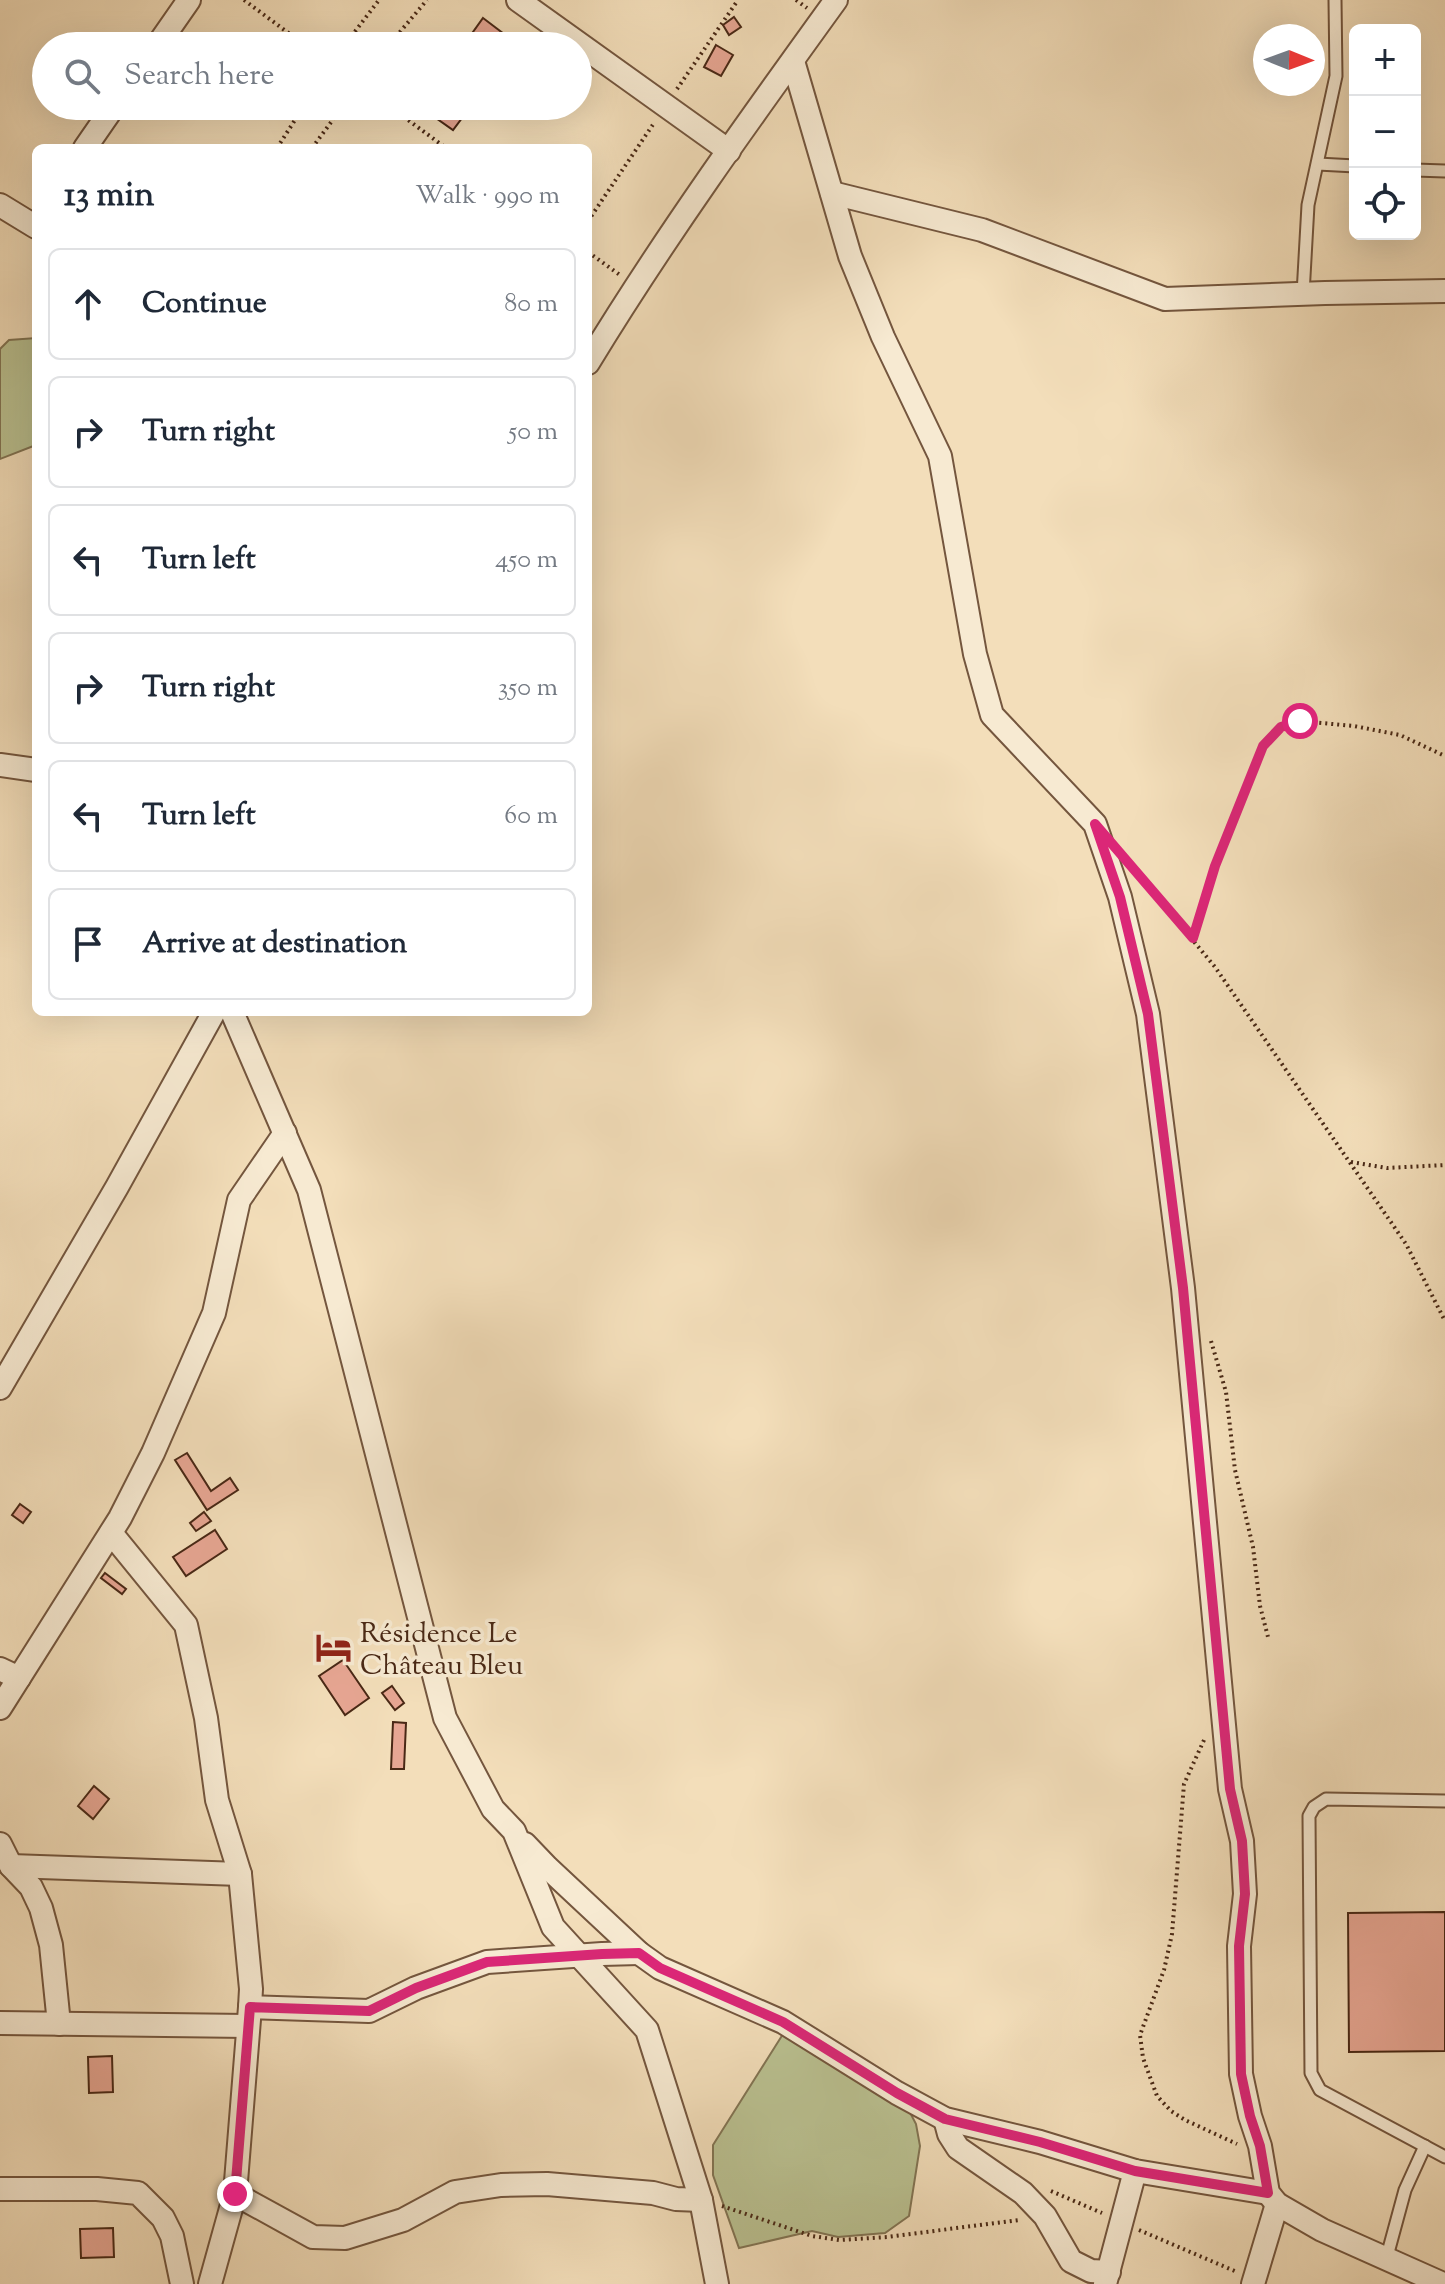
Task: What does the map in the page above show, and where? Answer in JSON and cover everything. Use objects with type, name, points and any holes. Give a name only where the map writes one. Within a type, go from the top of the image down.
[{"type":"street","points":[[167,32],[189,0]]},
{"type":"street","points":[[518,0],[563,32]]},
{"type":"street","points":[[592,356],[635,286],[762,101],[836,0]]},
{"type":"street","points":[[592,53],[729,151]]},
{"type":"street","points":[[793,61],[850,256],[883,337],[940,456],[975,654],[992,715],[1095,824],[1120,897],[1148,1014],[1183,1288],[1230,1789],[1242,1841],[1245,1894],[1239,1946],[1241,2074],[1272,2198],[1253,2284]]},
{"type":"street","points":[[88,144],[104,120]]},
{"type":"street","points":[[832,193],[982,230],[1165,299],[1445,291]]},
{"type":"street","points":[[0,205],[32,225]]},
{"type":"street","points":[[0,765],[32,769]]},
{"type":"street","points":[[0,1388],[212,1016]]},
{"type":"street","points":[[234,1016],[309,1190],[445,1718],[493,1809],[547,1867],[639,1953],[660,1968],[783,2022],[945,2119],[1040,2142],[1135,2171],[1272,2198],[1322,2230],[1443,2284]]},
{"type":"street","points":[[0,1708],[10,1673],[111,1533],[153,1453],[214,1313],[239,1200],[285,1133]]},
{"type":"street","points":[[111,1533],[186,1625],[206,1718],[217,1800],[240,1874],[251,1989],[249,2017],[235,2194],[210,2284]]},
{"type":"street","points":[[514,1831],[553,1927],[647,2030],[701,2200],[717,2284]]},
{"type":"street","points":[[0,1844],[11,1866],[31,1887],[41,1908],[51,1945],[59,2024]]},
{"type":"street","points":[[11,1866],[240,1874]]},
{"type":"street","points":[[0,2023],[59,2024],[369,2011],[416,1988],[487,1962],[639,1953]]},
{"type":"street","points":[[945,2119],[949,2134],[958,2148],[1023,2193],[1045,2216],[1071,2261],[1107,2278],[1135,2171]]},
{"type":"street","points":[[235,2194],[313,2237],[345,2238],[403,2220],[455,2192],[501,2185],[547,2184],[701,2200]]},
{"type":"street","points":[[0,2189],[97,2189],[138,2193],[163,2218],[172,2236],[182,2284]]},
{"type":"lane","points":[[1303,294],[1308,205],[1336,76],[1335,0]]},
{"type":"lane","points":[[1318,164],[1349,166]]},
{"type":"lane","points":[[1421,170],[1445,171]]},
{"type":"lane","points":[[1445,1801],[1326,1799],[1314,1807],[1309,1816],[1311,2073],[1315,2084],[1320,2090],[1445,2157]]},
{"type":"lane","points":[[1386,2260],[1405,2190],[1425,2146]]},
{"type":"path","points":[[244,0],[287,32]]},
{"type":"path","points":[[355,32],[379,0]]},
{"type":"path","points":[[400,32],[427,0]]},
{"type":"path","points":[[280,144],[295,120]]},
{"type":"path","points":[[315,144],[333,120]]},
{"type":"path","points":[[408,120],[441,144]]},
{"type":"path","points":[[592,255],[635,286]]},
{"type":"path","points":[[1193,938],[1215,866],[1263,746],[1281,727],[1300,721],[1354,726],[1400,735],[1445,756]]},
{"type":"path","points":[[1125,859],[1215,967],[1406,1244],[1445,1321]]},
{"type":"path","points":[[1349,1162],[1387,1168],[1445,1165]]},
{"type":"path","points":[[1209,1335],[1226,1392],[1235,1470],[1253,1547],[1260,1606],[1268,1637]]},
{"type":"path","points":[[1222,1711],[1198,1751],[1184,1784],[1172,1934],[1164,1970],[1140,2035],[1148,2075],[1157,2096],[1171,2111],[1241,2146],[1251,2144],[1257,2134]]},
{"type":"path","points":[[701,2200],[812,2236],[839,2240],[887,2237],[1045,2216]]},
{"type":"green space","points":[[32,338],[32,447],[0,459],[0,349],[9,340]]},
{"type":"green space","points":[[783,2034],[903,2099],[916,2124],[920,2146],[909,2216],[885,2233],[838,2237],[812,2231],[739,2248],[713,2175],[713,2145]]},
{"type":"building","points":[[734,17],[741,27],[729,35],[723,25]]},
{"type":"building","points":[[483,18],[502,32],[473,32]]},
{"type":"building","points":[[716,45],[733,55],[721,76],[704,67]]},
{"type":"building","points":[[439,120],[460,120],[453,130]]},
{"type":"building","points":[[187,1453],[211,1491],[230,1478],[238,1490],[207,1510],[175,1460]]},
{"type":"building","points":[[20,1504],[31,1512],[23,1523],[12,1515]]},
{"type":"building","points":[[204,1512],[211,1521],[196,1531],[190,1523]]},
{"type":"building","points":[[215,1530],[227,1549],[186,1576],[173,1557]]},
{"type":"building","points":[[105,1573],[126,1589],[122,1594],[101,1578]]},
{"type":"building","points":[[343,1660],[369,1698],[345,1715],[319,1676]]},
{"type":"building","points":[[392,1686],[404,1703],[395,1710],[382,1693]]},
{"type":"building","points":[[393,1722],[406,1723],[404,1769],[391,1769]]},
{"type":"building","points":[[94,1786],[109,1799],[93,1819],[78,1806]]},
{"type":"building","points":[[1445,1912],[1445,2051],[1349,2052],[1348,1913]]},
{"type":"building","points":[[112,2056],[113,2092],[89,2093],[88,2057]]},
{"type":"building","points":[[113,2228],[114,2257],[81,2258],[80,2229]]},
{"type":"place","name":"Résidence Le Château Bleu","points":[[334,1648]]},
{"type":"route","points":[[235,2194],[250,2007],[369,2011],[416,1988],[487,1962],[639,1953],[660,1968],[783,2022],[945,2119],[1040,2142],[1135,2171],[1268,2193],[1260,2146],[1241,2074],[1239,1946],[1245,1894],[1242,1841],[1230,1789],[1183,1288],[1148,1014],[1120,897],[1095,824],[1193,938],[1215,866],[1263,746],[1281,727],[1300,721]]}]
